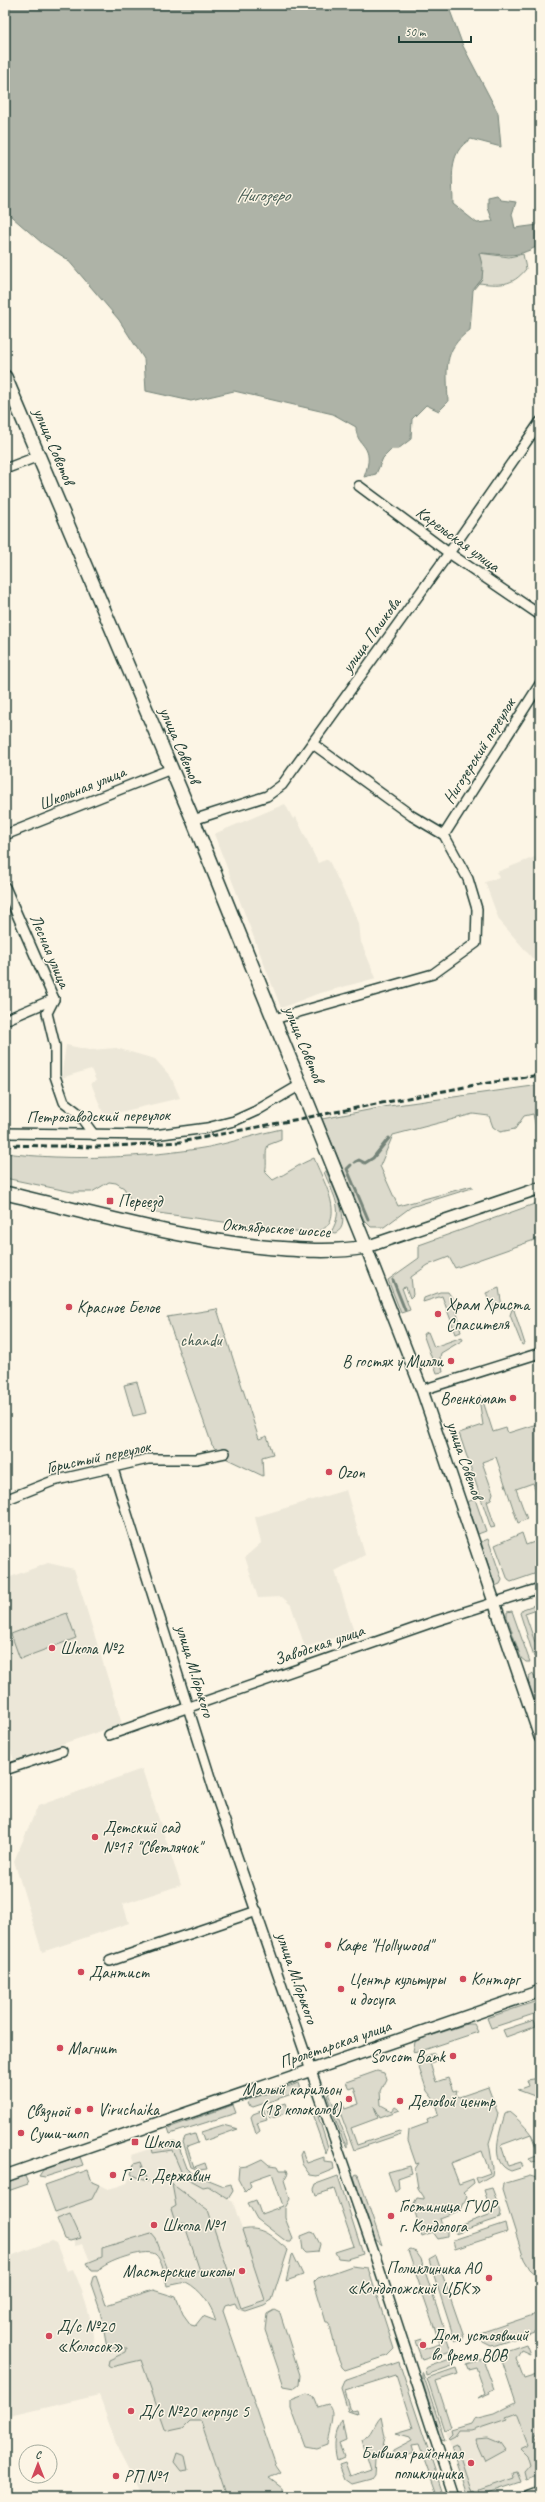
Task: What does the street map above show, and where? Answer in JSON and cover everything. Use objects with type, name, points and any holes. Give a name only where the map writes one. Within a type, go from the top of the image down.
[{"type":"main road","name":"улица Советов","points":[[5,377],[302,1084],[313,1118],[366,1247]]},
{"type":"main road","name":"Октябрьское шоссе","points":[[5,1193],[211,1241],[292,1250],[349,1249],[366,1247]]},
{"type":"street","name":"улица Пашкова","points":[[192,820],[267,796],[282,785],[300,759],[313,744],[449,553],[540,422]]},
{"type":"street","points":[[5,469],[39,456]]},
{"type":"street","name":"Карельская улица","points":[[360,486],[449,553],[540,615]]},
{"type":"street","name":"Нигозерский переулок","points":[[444,835],[540,684]]},
{"type":"street","points":[[274,1019],[433,974],[476,943],[477,909],[468,879],[444,835],[412,816],[313,744]]},
{"type":"street","name":"Школьная улица","points":[[5,835],[171,770]]},
{"type":"street","name":"Лесная улица","points":[[5,887],[54,1000],[47,1014],[55,1046],[55,1076],[64,1102],[77,1112],[94,1135]]},
{"type":"street","points":[[5,1020],[54,1000]]},
{"type":"street","name":"Петрозаводский переулок","points":[[6,1131],[94,1135],[154,1135],[227,1123],[256,1111],[302,1084]]},
{"type":"street","name":"Октябрьское шоссе","points":[[366,1247],[540,1188]]},
{"type":"street","name":"улица Советов","points":[[366,1247],[422,1390],[540,1737]]},
{"type":"street","points":[[422,1390],[540,1353]]},
{"type":"street","name":"Гористый переулок","points":[[5,1500],[53,1481],[113,1469],[148,1459],[196,1459],[224,1453]]},
{"type":"street","name":"улица М.Горького","points":[[113,1469],[190,1707],[214,1790],[311,2070],[454,2497]]},
{"type":"street","name":"Заводская улица","points":[[109,1736],[436,1621],[540,1588]]},
{"type":"street","points":[[5,1770],[62,1751]]},
{"type":"street","points":[[110,1961],[256,1911]]},
{"type":"street","name":"Пролетарская улица","points":[[5,2176],[540,1992]]},
{"type":"street","points":[[529,2497],[540,2493]]},
{"type":"shaded area","points":[[285,804],[293,819],[296,817],[318,863],[328,859],[359,923],[361,942],[376,978],[317,994],[281,1008],[214,834]]},
{"type":"shaded area","points":[[540,855],[540,967],[499,920],[485,882],[499,878],[497,872]]},
{"type":"shaded area","points":[[66,1045],[90,1050],[116,1048],[155,1059],[171,1077],[180,1098],[112,1114],[103,1113],[91,1083],[96,1081],[91,1069],[61,1078]]},
{"type":"shaded area","points":[[346,1490],[365,1555],[335,1571],[354,1632],[305,1647],[291,1605],[282,1597],[258,1598],[245,1557],[261,1543],[255,1517]]},
{"type":"shaded area","name":"Школа №2","points":[[48,1563],[74,1569],[122,1724],[14,1760],[5,1734],[5,1579]]},
{"type":"shaded area","name":"Детский сад №17 \"Светлячок\"","points":[[142,1769],[181,1885],[123,1904],[129,1923],[42,1952],[14,1861],[38,1806]]},
{"type":"shaded area","name":"Школа №1","points":[[174,2141],[184,2172],[233,2202],[265,2300],[241,2308],[226,2262],[181,2277],[168,2270],[156,2239],[90,2261],[83,2244],[75,2246],[65,2218],[58,2220],[45,2185],[88,2170],[93,2182],[108,2189],[119,2186],[127,2183],[135,2166],[131,2155]]},
{"type":"shaded area","points":[[51,2241],[56,2243],[67,2271],[73,2269],[82,2290],[92,2325],[94,2347],[115,2341],[136,2345],[161,2419],[201,2421],[226,2497],[142,2497],[119,2452],[99,2395],[5,2417],[5,2258]]},
{"type":"shaded area","points":[[517,2413],[540,2475],[476,2497],[468,2497],[446,2432],[496,2415]]},
{"type":"green space","points":[[479,253],[509,257],[523,254],[526,269],[516,279],[505,284],[478,283],[482,279]]},
{"type":"green space","points":[[540,1085],[540,1134],[537,1132],[533,1114],[524,1116],[515,1129],[500,1132],[493,1127],[489,1116],[473,1114],[393,1135],[380,1166],[398,1206],[472,1186],[472,1188],[411,1207],[384,1227],[371,1227],[364,1220],[322,1119],[389,1106]]},
{"type":"green space","points":[[281,1129],[281,1140],[268,1145],[266,1151],[265,1172],[273,1180],[314,1158],[328,1190],[332,1213],[330,1222],[323,1229],[310,1234],[151,1212],[132,1202],[124,1188],[116,1183],[109,1182],[92,1192],[72,1192],[5,1178],[5,1153],[81,1158],[160,1154],[209,1147]]},
{"type":"green space","points":[[326,1171],[340,1204],[342,1213],[343,1222],[341,1229],[335,1233],[331,1232],[337,1216],[336,1202],[324,1172]]},
{"type":"green space","points":[[540,1202],[540,1238],[455,1268],[449,1257],[428,1265],[411,1277],[413,1295],[410,1298],[406,1287],[402,1288],[410,1310],[401,1313],[388,1280],[419,1258],[419,1245]]},
{"type":"green space","points":[[499,1288],[502,1307],[492,1310],[486,1293]]},
{"type":"green space","points":[[440,1292],[448,1292],[455,1302],[461,1332],[456,1334],[442,1296],[423,1302],[424,1298]]},
{"type":"green space","points":[[513,1307],[525,1344],[522,1345],[510,1315]]},
{"type":"green space","name":"chandu","points":[[217,1309],[259,1439],[267,1436],[273,1454],[262,1457],[263,1476],[223,1457],[212,1445],[167,1317]]},
{"type":"green space","points":[[428,1332],[434,1347],[462,1337],[463,1340],[441,1353],[440,1357],[443,1372],[437,1373],[423,1334]]},
{"type":"green space","points":[[137,1382],[146,1413],[133,1416],[124,1385]]},
{"type":"green space","points":[[481,1395],[493,1432],[506,1428],[508,1433],[540,1423],[540,1503],[533,1483],[516,1489],[527,1519],[518,1523],[496,1457],[482,1462],[493,1493],[491,1499],[487,1501],[495,1527],[491,1528],[459,1433],[483,1425],[479,1399]]},
{"type":"green space","points":[[475,1499],[486,1531],[478,1534],[467,1502]]},
{"type":"green space","points":[[522,1533],[526,1545],[540,1540],[540,1572],[511,1582],[508,1580],[495,1545]]},
{"type":"green space","points":[[488,1539],[502,1580],[500,1584],[495,1586],[481,1542]]},
{"type":"green space","points":[[540,1603],[540,1608],[525,1613],[540,1657],[538,1659],[534,1657],[520,1613],[523,1609]]},
{"type":"green space","points":[[512,1611],[530,1662],[526,1662],[521,1658],[507,1617],[507,1612]]},
{"type":"green space","points":[[67,1613],[76,1638],[20,1659],[11,1634]]},
{"type":"green space","points":[[533,1673],[540,1692],[540,1715],[528,1681],[529,1676]]},
{"type":"green space","points":[[540,2000],[540,2012],[491,2028],[487,2018]]},
{"type":"green space","points":[[534,2020],[536,2026],[506,2037],[503,2030]]},
{"type":"green space","points":[[467,2024],[474,2024],[478,2032],[415,2053],[413,2051],[415,2042],[418,2040]]},
{"type":"green space","points":[[434,2053],[436,2061],[430,2063],[436,2082],[448,2078],[453,2091],[457,2090],[456,2094],[459,2097],[488,2087],[498,2114],[489,2143],[493,2168],[492,2175],[478,2183],[476,2178],[490,2173],[482,2151],[451,2163],[459,2184],[473,2179],[474,2183],[463,2192],[467,2196],[461,2210],[440,2218],[444,2231],[447,2230],[447,2237],[438,2239],[433,2232],[422,2236],[413,2205],[417,2198],[424,2199],[418,2188],[415,2169],[419,2163],[416,2164],[408,2141],[409,2130],[428,2123],[427,2120],[438,2115],[435,2101],[427,2091],[416,2059]]},
{"type":"green space","points":[[377,2071],[384,2073],[386,2079],[380,2091],[381,2105],[392,2111],[395,2107],[400,2110],[380,2117],[374,2106],[378,2118],[351,2128],[357,2145],[399,2131],[401,2134],[354,2150],[337,2104],[342,2102],[345,2109],[359,2104],[354,2087],[349,2089],[346,2082]]},
{"type":"green space","points":[[540,2078],[540,2098],[518,2090],[529,2086],[527,2080]]},
{"type":"green space","points":[[299,2083],[301,2089],[298,2092],[253,2107],[247,2104],[250,2099]]},
{"type":"green space","points":[[329,2093],[347,2141],[347,2147],[327,2096]]},
{"type":"green space","points":[[285,2103],[288,2112],[270,2118],[267,2109]]},
{"type":"green space","points":[[233,2105],[236,2113],[170,2134],[168,2128]]},
{"type":"green space","points":[[264,2110],[267,2120],[257,2123],[260,2131],[256,2134],[251,2117],[253,2114]]},
{"type":"green space","points":[[509,2112],[521,2122],[531,2134],[501,2145],[508,2166],[521,2162],[523,2167],[511,2171],[504,2167],[498,2154],[501,2129],[505,2114]]},
{"type":"green space","points":[[317,2113],[328,2147],[326,2154],[313,2114]]},
{"type":"green space","points":[[223,2125],[238,2129],[204,2141],[201,2132]]},
{"type":"green space","points":[[195,2134],[198,2143],[187,2147],[194,2167],[205,2163],[207,2169],[199,2170],[191,2167],[183,2142],[185,2137]]},
{"type":"green space","points":[[531,2135],[537,2146],[539,2153],[540,2161],[532,2163],[529,2159],[539,2155]]},
{"type":"green space","points":[[174,2141],[178,2144],[187,2168],[193,2174],[223,2186],[231,2184],[233,2191],[228,2199],[208,2186],[203,2187],[183,2176],[172,2150],[153,2153],[152,2148]]},
{"type":"green space","points":[[302,2151],[307,2163],[324,2157],[324,2162],[333,2163],[334,2169],[317,2176],[310,2175],[302,2164],[300,2155]]},
{"type":"green space","points":[[80,2157],[83,2165],[45,2177],[39,2176],[43,2170]]},
{"type":"green space","points":[[262,2159],[269,2165],[278,2166],[280,2170],[287,2170],[288,2173],[284,2180],[290,2199],[285,2208],[285,2218],[293,2238],[291,2242],[287,2242],[257,2219],[248,2203],[256,2200],[261,2214],[283,2206],[272,2173],[249,2181],[251,2186],[245,2192],[238,2179],[239,2167],[247,2166]]},
{"type":"green space","points":[[141,2162],[148,2181],[131,2174],[134,2164]]},
{"type":"green space","points":[[410,2166],[412,2173],[398,2178],[399,2189],[395,2192],[388,2172]]},
{"type":"green space","points":[[88,2170],[92,2182],[99,2185],[92,2199],[55,2212],[45,2185]]},
{"type":"green space","points":[[356,2174],[358,2175],[382,2245],[375,2239],[354,2177]]},
{"type":"green space","points":[[25,2176],[28,2184],[5,2192],[5,2183]]},
{"type":"green space","points":[[338,2176],[363,2254],[347,2259],[338,2258],[335,2252],[354,2246],[334,2189],[316,2195],[314,2189],[316,2184]]},
{"type":"green space","points":[[530,2176],[540,2179],[540,2278],[530,2269],[524,2259],[502,2190],[503,2184]]},
{"type":"green space","points":[[172,2184],[208,2211],[241,2308],[265,2300],[242,2230],[256,2229],[262,2231],[288,2250],[272,2300],[264,2305],[246,2311],[238,2309],[235,2303],[225,2306],[223,2311],[276,2465],[281,2472],[269,2478],[282,2488],[283,2497],[226,2497],[201,2421],[190,2421],[183,2428],[169,2431],[165,2429],[141,2360],[111,2367],[108,2365],[109,2360],[126,2352],[127,2348],[107,2348],[100,2310],[91,2284],[93,2277],[96,2276],[106,2305],[153,2290],[176,2297],[183,2314],[191,2325],[195,2326],[203,2316],[216,2321],[205,2298],[191,2285],[186,2282],[167,2286],[161,2264],[155,2254],[134,2254],[116,2260],[102,2267],[98,2271],[92,2271],[87,2263],[102,2257],[102,2248],[151,2233],[156,2239],[168,2270],[181,2277],[200,2271],[184,2223],[176,2225],[171,2209],[176,2206]]},
{"type":"green space","points":[[492,2188],[501,2212],[500,2218],[455,2233],[458,2226],[492,2214],[484,2190]]},
{"type":"green space","points":[[70,2214],[81,2238],[70,2241],[65,2239],[57,2219]]},
{"type":"green space","points":[[505,2223],[507,2232],[455,2249],[453,2240]]},
{"type":"green space","points":[[311,2232],[314,2233],[320,2244],[318,2252],[306,2253],[303,2250],[301,2236]]},
{"type":"green space","points":[[411,2250],[416,2252],[421,2259],[451,2351],[422,2360],[415,2341],[421,2339],[424,2349],[440,2344],[408,2251]]},
{"type":"green space","points":[[293,2254],[303,2275],[286,2281],[292,2255]]},
{"type":"green space","points":[[436,2256],[464,2337],[455,2341],[429,2260]]},
{"type":"green space","points":[[352,2266],[368,2268],[394,2349],[387,2356],[345,2370],[342,2367],[336,2352],[330,2325],[326,2322],[314,2282],[318,2278]]},
{"type":"green space","points":[[274,2310],[280,2313],[300,2375],[299,2385],[295,2388],[284,2386],[265,2330],[267,2314]]},
{"type":"green space","points":[[539,2313],[540,2330],[496,2345],[491,2346],[483,2342],[480,2333]]},
{"type":"green space","points":[[526,2344],[530,2354],[521,2350],[516,2358],[524,2379],[540,2374],[540,2432],[535,2435],[540,2443],[540,2475],[526,2480],[524,2472],[530,2465],[527,2455],[520,2448],[529,2444],[517,2413],[506,2417],[507,2419],[471,2431],[459,2431],[455,2437],[449,2440],[448,2438],[452,2434],[451,2430],[471,2424],[474,2419],[494,2414],[516,2403],[501,2358],[496,2360],[494,2355]]},
{"type":"green space","points":[[450,2359],[455,2365],[426,2375],[425,2368]]},
{"type":"green space","points":[[483,2359],[494,2389],[489,2391],[490,2393],[478,2398],[485,2393],[476,2367],[468,2369],[466,2364]]},
{"type":"green space","points":[[399,2362],[444,2497],[438,2497],[419,2445],[412,2446],[414,2453],[396,2459],[392,2456],[393,2451],[412,2441],[410,2437],[396,2433],[413,2428],[396,2375],[345,2391],[351,2411],[356,2410],[357,2414],[348,2411],[341,2388],[344,2381]]},
{"type":"green space","points":[[456,2368],[458,2374],[436,2381],[451,2427],[444,2430],[427,2378]]},
{"type":"green space","points":[[422,2371],[445,2441],[441,2440],[422,2380]]},
{"type":"green space","points":[[307,2394],[314,2397],[318,2407],[328,2404],[332,2412],[327,2444],[316,2448],[305,2446],[291,2408],[291,2400]]},
{"type":"green space","points":[[381,2417],[385,2437],[382,2450],[375,2458],[374,2475],[371,2479],[352,2484],[345,2479],[339,2464],[345,2462],[350,2476],[371,2469],[362,2440],[371,2433]]},
{"type":"green space","points":[[342,2420],[346,2441],[339,2444],[344,2457],[337,2460],[335,2439]]},
{"type":"green space","points":[[488,2438],[500,2443],[505,2450],[485,2461],[475,2439]]},
{"type":"green space","points":[[456,2445],[472,2492],[475,2491],[477,2497],[468,2497],[451,2447]]},
{"type":"green space","points":[[177,2453],[185,2456],[188,2470],[181,2471],[174,2462]]},
{"type":"green space","points":[[517,2472],[521,2482],[482,2495],[480,2490],[514,2478],[513,2473]]},
{"type":"water","name":"Нигозеро","points":[[5,5],[448,5],[463,46],[498,113],[501,147],[471,139],[463,145],[458,151],[453,167],[453,204],[477,223],[493,221],[488,208],[488,197],[497,195],[501,200],[516,202],[512,214],[515,228],[538,225],[540,245],[523,253],[510,255],[479,253],[483,268],[482,279],[473,290],[470,330],[461,338],[450,353],[447,370],[448,402],[439,411],[426,405],[412,419],[411,439],[398,449],[392,449],[383,458],[376,474],[364,477],[368,458],[367,452],[357,434],[356,427],[333,414],[234,391],[191,401],[146,391],[144,359],[119,320],[67,259],[42,243],[5,211]]},
{"type":"waterway","points":[[355,1162],[359,1160],[365,1163],[373,1158],[389,1138]]},
{"type":"waterway","points":[[351,1165],[347,1169],[368,1219]]},
{"type":"waterway","points":[[393,1280],[405,1310]]},
{"type":"railway","points":[[5,1145],[97,1147],[180,1142],[475,1085],[540,1075]]},
{"type":"place","name":"Переезд","points":[[110,1201]]},
{"type":"place","name":"Красное Белое","points":[[69,1307]]},
{"type":"place","name":"Храм Христа Спасителя","points":[[438,1314]]},
{"type":"place","name":"В гостях у Милли","points":[[451,1361]]},
{"type":"place","name":"Военкомат","points":[[513,1398]]},
{"type":"place","name":"Ozon","points":[[329,1472]]},
{"type":"place","name":"Школа №2","points":[[52,1648]]},
{"type":"place","name":"Детский сад №17 \"Светлячок\"","points":[[95,1837]]},
{"type":"place","name":"Кафе \"Hollywood\"","points":[[328,1945]]},
{"type":"place","name":"Дантист","points":[[81,1972]]},
{"type":"place","name":"Конторг","points":[[463,1979]]},
{"type":"place","name":"Центр культуры и досуга","points":[[341,1989]]},
{"type":"place","name":"Магнит","points":[[60,2048]]},
{"type":"place","name":"Sovcom Bank","points":[[453,2056]]},
{"type":"place","name":"Малый карильон (18 колоколов)","points":[[349,2099]]},
{"type":"place","name":"Деловой центр","points":[[400,2101]]},
{"type":"place","name":"Viruchaika","points":[[90,2109]]},
{"type":"place","name":"Связной","points":[[78,2111]]},
{"type":"place","name":"Суши-шоп","points":[[21,2133]]},
{"type":"place","name":"Школа","points":[[135,2142]]},
{"type":"place","name":"Г. Р. Державин","points":[[113,2175]]},
{"type":"place","name":"Гостиница ГУОР г. Кондопога","points":[[391,2216]]},
{"type":"place","name":"Школа №1","points":[[154,2225]]},
{"type":"place","name":"Мастерские школы","points":[[242,2271]]},
{"type":"place","name":"Поликлиника АО «Кондопожский ЦБК»","points":[[489,2278]]},
{"type":"place","name":"Д/с №20 «Колосок»","points":[[49,2336]]},
{"type":"place","name":"Дом, устоявший во время ВОВ","points":[[423,2345]]},
{"type":"place","name":"Д/с №20 корпус 5","points":[[131,2411]]},
{"type":"place","name":"Бывшая районная поликлиника","points":[[471,2463]]},
{"type":"place","name":"РП №1","points":[[116,2476]]}]
